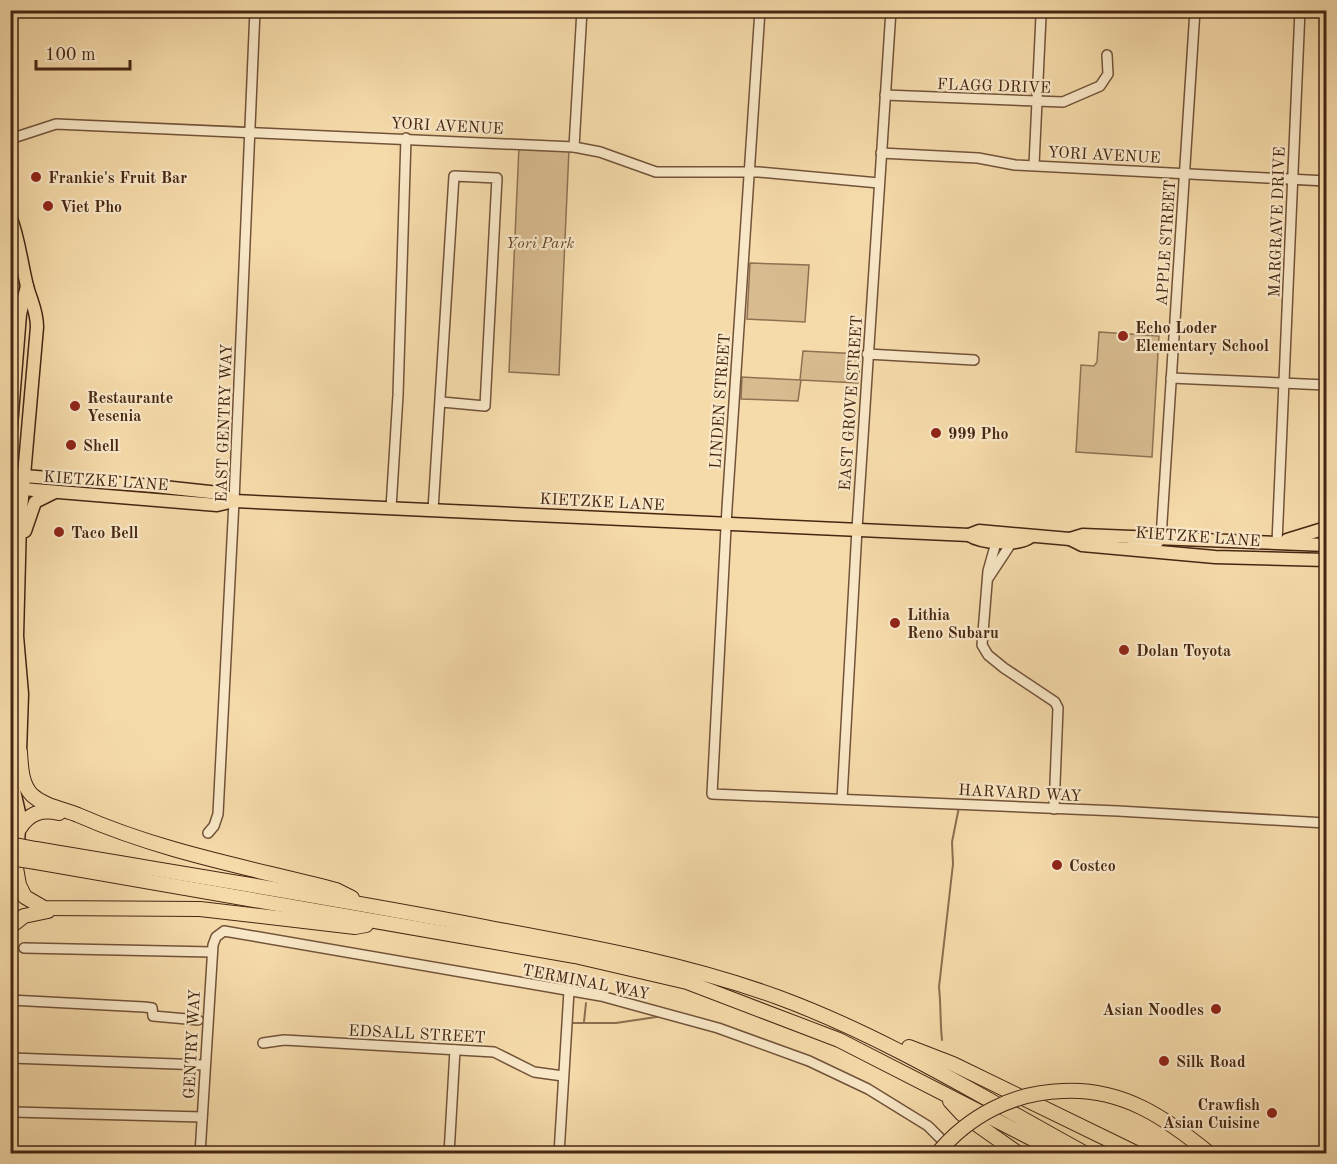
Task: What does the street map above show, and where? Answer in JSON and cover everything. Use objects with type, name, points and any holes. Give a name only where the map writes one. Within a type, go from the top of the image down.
[{"type":"highway","points":[[20,752],[23,778],[30,793],[39,800],[142,841],[197,858],[336,890],[367,905]]},
{"type":"highway","points":[[20,828],[27,819],[40,812],[56,812],[84,818]]},
{"type":"highway","points":[[10,844],[36,855],[380,922],[597,961],[711,989],[839,1040],[1062,1154]]},
{"type":"highway","points":[[380,922],[355,927],[178,908],[44,908],[31,902],[19,885],[13,863],[36,855],[367,905],[650,958],[758,990],[864,1033],[928,1065],[1086,1154]]},
{"type":"highway","points":[[10,927],[24,916],[60,909]]},
{"type":"highway","points":[[864,1033],[914,1048],[953,1064],[1138,1154]]},
{"type":"highway","points":[[937,1154],[955,1134],[994,1108],[1030,1095],[1063,1090],[1095,1092],[1138,1104],[1172,1123],[1210,1154]]},
{"type":"highway","points":[[943,1093],[962,1114],[1019,1154]]},
{"type":"main road","points":[[10,216],[16,248],[36,309],[37,327],[20,551],[17,636],[21,684],[20,752],[12,788],[20,817],[20,828],[10,891]]},
{"type":"main road","points":[[10,439],[20,314],[27,286]]},
{"type":"main road","name":"KIETZKE LANE","points":[[10,475],[165,487],[219,494],[234,501]]},
{"type":"main road","name":"KIETZKE LANE","points":[[10,488],[217,505],[234,501],[969,535],[979,531],[1013,537],[1070,539],[1082,544],[1215,556],[1326,560]]},
{"type":"main road","points":[[20,551],[35,502],[54,492]]},
{"type":"main road","points":[[1277,543],[1326,528]]},
{"type":"main road","name":"KIETZKE LANE","points":[[969,535],[978,540],[995,541],[1013,537]]},
{"type":"main road","name":"KIETZKE LANE","points":[[1070,539],[1083,535],[1326,545]]},
{"type":"main road","points":[[1299,559],[1326,570]]},
{"type":"main road","points":[[10,646],[12,665],[21,684]]},
{"type":"street","name":"EAST GENTRY WAY","points":[[208,833],[214,826],[218,814],[255,10]]},
{"type":"street","points":[[574,147],[582,10]]},
{"type":"street","name":"LINDEN STREET","points":[[712,794],[726,524],[760,10]]},
{"type":"street","name":"EAST GROVE STREET","points":[[842,799],[856,529],[891,10]]},
{"type":"street","name":"APPLE STREET","points":[[1161,538],[1195,10]]},
{"type":"street","name":"MARGRAVE DRIVE","points":[[1277,543],[1300,10]]},
{"type":"street","points":[[1034,165],[1041,16]]},
{"type":"street","name":"FLAGG DRIVE","points":[[885,95],[1037,103],[1063,102],[1095,91],[1108,74],[1107,55]]},
{"type":"street","name":"YORI AVENUE","points":[[10,139],[56,124],[406,138],[574,147],[600,152],[656,172],[813,175],[836,180],[879,183]]},
{"type":"street","points":[[391,508],[398,395],[406,138]]},
{"type":"street","name":"YORI AVENUE","points":[[881,153],[978,158],[1001,164],[1326,181]]},
{"type":"street","points":[[433,510],[442,402],[454,176],[496,178],[485,406],[442,402]]},
{"type":"street","points":[[867,354],[974,360]]},
{"type":"street","points":[[1171,378],[1326,386]]},
{"type":"street","points":[[989,577],[1013,537]]},
{"type":"street","points":[[1116,547],[1158,543],[1161,538]]},
{"type":"street","points":[[995,541],[988,571],[982,645],[988,656],[1055,702],[1059,710],[1054,809]]},
{"type":"street","name":"HARVARD WAY","points":[[712,794],[1326,824]]},
{"type":"street","name":"TERMINAL WAY","points":[[216,937],[224,931],[230,931],[601,996],[679,1016],[809,1061],[868,1089],[900,1107],[933,1131],[956,1154]]},
{"type":"street","name":"GENTRY WAY","points":[[200,1154],[212,952],[216,937]]},
{"type":"street","points":[[24,948],[212,952]]},
{"type":"street","points":[[559,1154],[568,991]]},
{"type":"street","points":[[10,1000],[144,1007],[152,1008],[153,1016],[160,1018],[198,1020]]},
{"type":"street","name":"EDSALL STREET","points":[[263,1044],[284,1040],[494,1052],[534,1072],[563,1076]]},
{"type":"street","points":[[449,1154],[455,1050]]},
{"type":"street","points":[[10,1058],[204,1065]]},
{"type":"street","points":[[14,1112],[202,1117]]},
{"type":"green space","name":"Yori Park","points":[[519,146],[569,149],[559,375],[509,372]]},
{"type":"green space","points":[[750,263],[809,265],[805,322],[747,319]]},
{"type":"green space","points":[[1099,332],[1159,336],[1152,457],[1076,452],[1081,365],[1094,366],[1097,362]]},
{"type":"green space","points":[[803,351],[861,354],[858,383],[801,380],[798,401],[741,399],[742,377],[800,380]]},
{"type":"waterway","points":[[942,1040],[939,987],[953,864],[952,842],[959,807]]},
{"type":"waterway","points":[[584,1022],[586,1003]]},
{"type":"waterway","points":[[571,1023],[616,1023],[663,1016]]},
{"type":"place","name":"Frankie's Fruit Bar","points":[[36,177]]},
{"type":"place","name":"Viet Pho","points":[[48,206]]},
{"type":"place","name":"Echo Loder Elementary School","points":[[1123,336]]},
{"type":"place","name":"Restaurante Yesenia","points":[[75,406]]},
{"type":"place","name":"999 Pho","points":[[936,433]]},
{"type":"place","name":"Shell","points":[[71,445]]},
{"type":"place","name":"Taco Bell","points":[[59,532]]},
{"type":"place","name":"Lithia Reno Subaru","points":[[895,623]]},
{"type":"place","name":"Dolan Toyota","points":[[1124,650]]},
{"type":"place","name":"Costco","points":[[1057,865]]},
{"type":"place","name":"Asian Noodles","points":[[1216,1009]]},
{"type":"place","name":"Silk Road","points":[[1164,1061]]},
{"type":"place","name":"Crawfish Asian Cuisine","points":[[1272,1113]]}]
